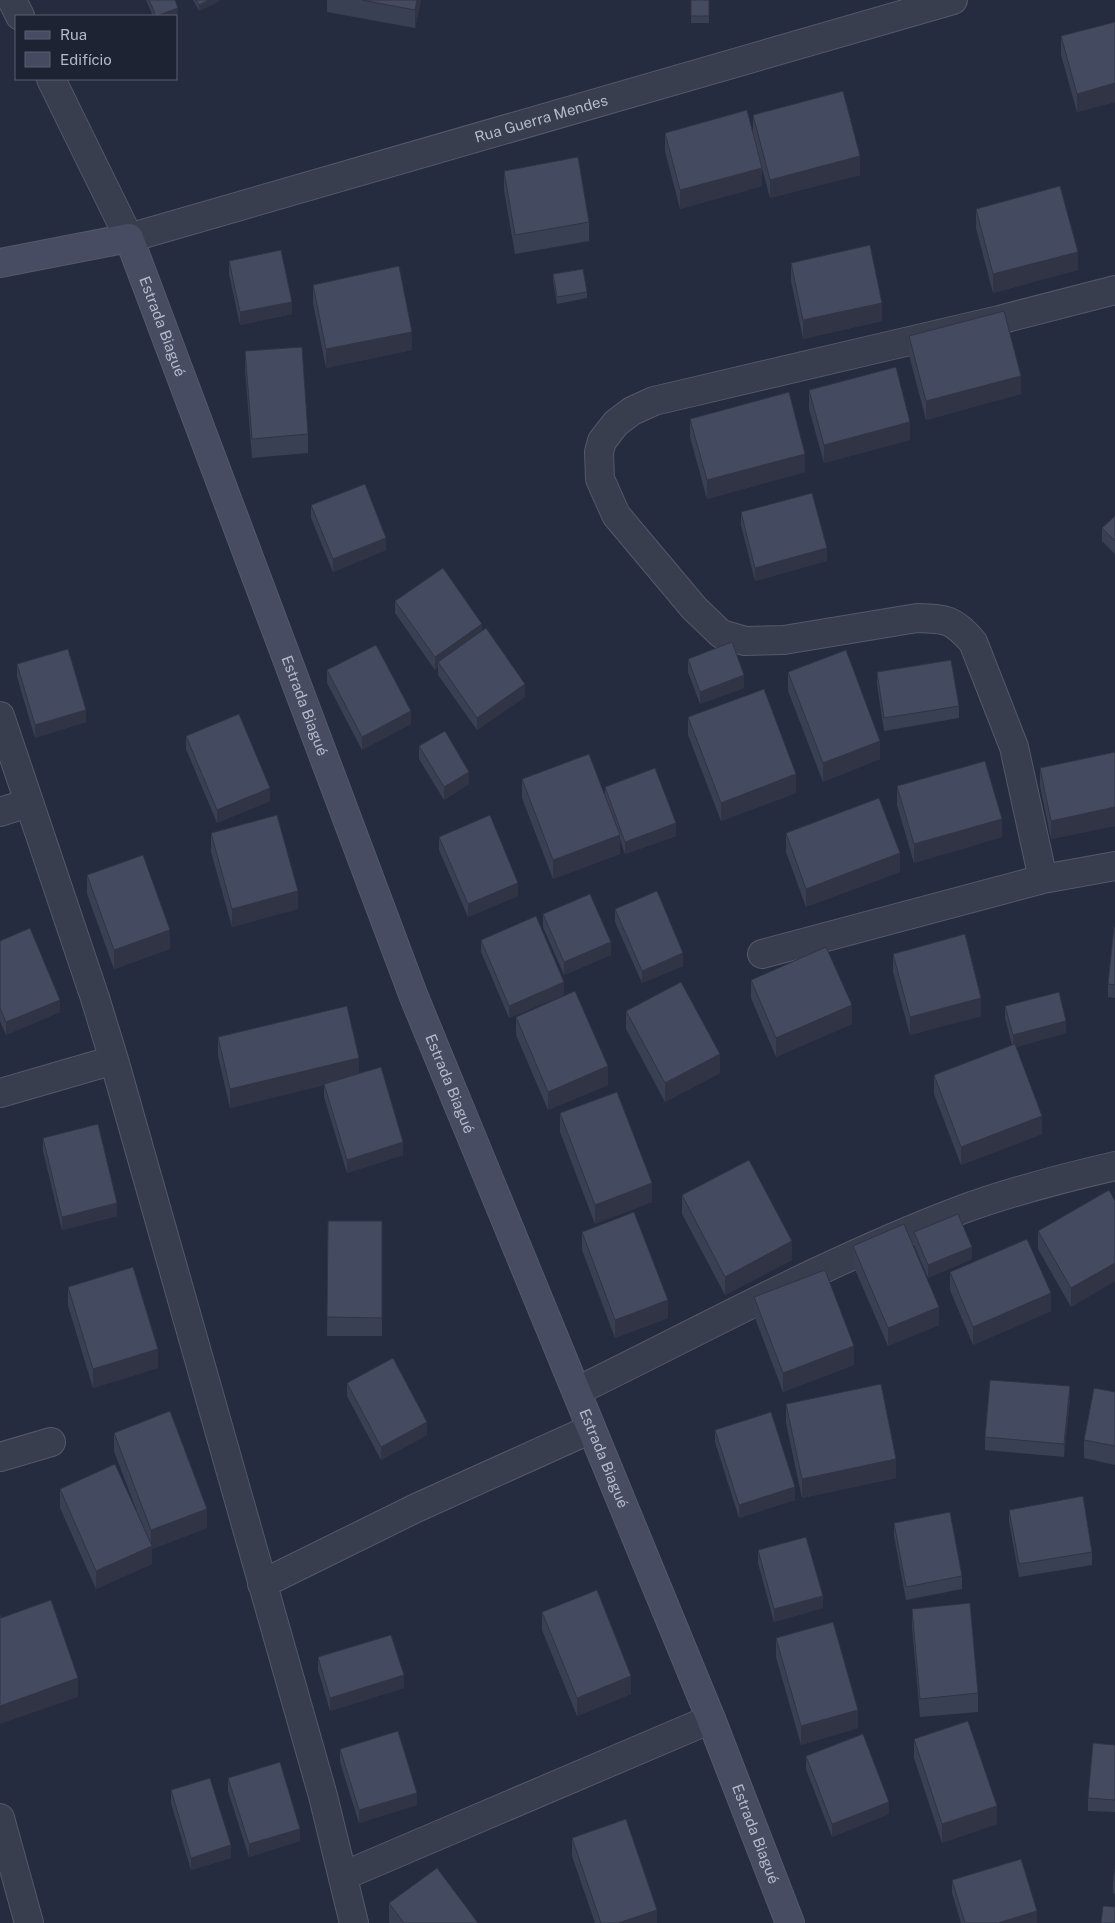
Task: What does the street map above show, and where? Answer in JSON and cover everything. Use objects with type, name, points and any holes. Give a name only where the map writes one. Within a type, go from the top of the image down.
[{"type":"main road","points":[[0,263],[130,238]]},
{"type":"main road","name":"Estrada Biagué","points":[[130,238],[414,997],[711,1719],[790,1923]]},
{"type":"street","points":[[12,0],[20,15]]},
{"type":"street","name":"Rua Guerra Mendes","points":[[130,238],[953,0]]},
{"type":"street","points":[[51,80],[130,238]]},
{"type":"street","points":[[1043,879],[1014,747],[973,642],[954,623],[938,619],[917,618],[784,640],[745,641],[721,634],[694,608],[616,515],[600,479],[599,452],[602,441],[616,423],[632,411],[654,401],[999,320],[1115,290]]},
{"type":"street","points":[[0,716],[114,1060],[323,1796],[354,1923]]},
{"type":"street","points":[[0,812],[28,804]]},
{"type":"street","points":[[762,954],[1043,879],[1115,866]]},
{"type":"street","points":[[0,1093],[114,1060]]},
{"type":"street","points":[[577,1391],[794,1284],[878,1245],[959,1211],[1067,1177],[1115,1166]]},
{"type":"street","points":[[262,1584],[416,1508],[592,1429]]},
{"type":"street","points":[[0,1458],[51,1442]]},
{"type":"street","points":[[342,1876],[711,1719]]},
{"type":"street","points":[[0,1818],[29,1923]]},
{"type":"building","points":[[149,0],[175,0],[178,8],[156,15]]},
{"type":"building","points":[[196,0],[209,0],[199,5]]},
{"type":"building","points":[[362,0],[417,0],[415,10]]},
{"type":"building","points":[[691,0],[709,0],[709,16],[691,16]]},
{"type":"building","points":[[1115,22],[1115,83],[1077,94],[1061,36]]},
{"type":"building","points":[[843,91],[860,156],[770,180],[753,115]]},
{"type":"building","points":[[747,110],[762,168],[680,190],[665,133]]},
{"type":"building","points":[[578,157],[589,222],[515,235],[504,171]]},
{"type":"building","points":[[1060,186],[1078,252],[993,274],[976,209]]},
{"type":"building","points":[[870,245],[882,303],[803,320],[791,263]]},
{"type":"building","points":[[281,250],[292,302],[240,312],[229,261]]},
{"type":"building","points":[[399,266],[412,332],[326,349],[313,285]]},
{"type":"building","points":[[583,269],[587,292],[557,297],[553,274]]},
{"type":"building","points":[[1004,311],[1021,376],[926,401],[909,336]]},
{"type":"building","points":[[302,347],[308,434],[252,439],[245,351]]},
{"type":"building","points":[[896,367],[910,422],[824,445],[809,390]]},
{"type":"building","points":[[789,392],[805,454],[707,480],[690,419]]},
{"type":"building","points":[[365,484],[386,538],[333,559],[311,505]]},
{"type":"building","points":[[812,493],[827,548],[755,568],[741,512]]},
{"type":"building","points":[[1115,516],[1115,541],[1102,528]]},
{"type":"building","points":[[443,568],[482,624],[435,657],[395,601]]},
{"type":"building","points":[[486,628],[525,684],[477,718],[438,662]]},
{"type":"building","points":[[732,642],[744,675],[700,692],[688,659]]},
{"type":"building","points":[[376,645],[411,711],[362,737],[327,670]]},
{"type":"building","points":[[68,649],[86,710],[35,725],[17,664]]},
{"type":"building","points":[[846,650],[880,741],[823,763],[788,672]]},
{"type":"building","points":[[951,660],[959,706],[884,718],[877,672]]},
{"type":"building","points":[[764,689],[796,774],[721,803],[688,717]]},
{"type":"building","points":[[239,714],[270,788],[217,810],[186,736]]},
{"type":"building","points":[[445,731],[469,772],[444,787],[419,746]]},
{"type":"building","points":[[1115,752],[1115,807],[1051,821],[1040,768]]},
{"type":"building","points":[[589,754],[620,835],[553,860],[522,779]]},
{"type":"building","points":[[985,761],[1002,819],[914,844],[897,786]]},
{"type":"building","points":[[655,768],[676,823],[625,842],[605,787]]},
{"type":"building","points":[[879,798],[900,853],[806,889],[786,833]]},
{"type":"building","points":[[277,815],[298,891],[232,909],[211,833]]},
{"type":"building","points":[[490,815],[518,883],[468,904],[439,837]]},
{"type":"building","points":[[143,855],[170,930],[114,950],[87,875]]},
{"type":"building","points":[[657,891],[683,953],[642,971],[615,909]]},
{"type":"building","points":[[590,894],[611,942],[564,962],[543,914]]},
{"type":"building","points":[[536,916],[564,982],[509,1006],[481,940]]},
{"type":"building","points":[[1115,927],[1115,985],[1108,984]]},
{"type":"building","points":[[30,928],[60,1000],[6,1022],[0,1008],[0,941]]},
{"type":"building","points":[[965,934],[981,998],[910,1017],[893,954]]},
{"type":"building","points":[[826,947],[852,1005],[776,1038],[751,980]]},
{"type":"building","points":[[681,982],[720,1054],[665,1083],[626,1011]]},
{"type":"building","points":[[575,991],[608,1066],[548,1092],[516,1017]]},
{"type":"building","points":[[1059,992],[1066,1021],[1013,1035],[1005,1006]]},
{"type":"building","points":[[347,1006],[359,1058],[230,1089],[218,1037]]},
{"type":"building","points":[[1015,1044],[1042,1116],[961,1147],[934,1075]]},
{"type":"building","points":[[381,1067],[403,1142],[347,1160],[324,1084]]},
{"type":"building","points":[[617,1092],[652,1183],[595,1205],[560,1113]]},
{"type":"building","points":[[98,1124],[117,1203],[62,1217],[43,1138]]},
{"type":"building","points":[[749,1160],[792,1241],[725,1277],[682,1195]]},
{"type":"building","points":[[1109,1190],[1115,1201],[1115,1263],[1071,1288],[1038,1231]]},
{"type":"building","points":[[634,1212],[668,1300],[615,1320],[582,1232]]},
{"type":"building","points":[[958,1214],[972,1247],[928,1265],[914,1232]]},
{"type":"building","points":[[328,1221],[382,1221],[382,1318],[327,1317]]},
{"type":"building","points":[[904,1224],[939,1307],[888,1328],[853,1246]]},
{"type":"building","points":[[1027,1239],[1051,1293],[973,1327],[950,1272]]},
{"type":"building","points":[[133,1267],[158,1349],[93,1369],[68,1287]]},
{"type":"building","points":[[825,1270],[854,1346],[783,1373],[754,1297]]},
{"type":"building","points":[[393,1358],[427,1422],[381,1447],[347,1383]]},
{"type":"building","points":[[990,1380],[1070,1386],[1064,1444],[985,1437]]},
{"type":"building","points":[[881,1384],[896,1459],[802,1479],[786,1404]]},
{"type":"building","points":[[1094,1388],[1115,1392],[1115,1446],[1084,1440]]},
{"type":"building","points":[[170,1411],[207,1509],[151,1530],[114,1433]]},
{"type":"building","points":[[771,1412],[795,1487],[739,1505],[715,1430]]},
{"type":"building","points":[[115,1464],[152,1546],[96,1571],[60,1489]]},
{"type":"building","points":[[1083,1496],[1092,1552],[1019,1564],[1009,1510]]},
{"type":"building","points":[[950,1512],[962,1576],[906,1587],[894,1523]]},
{"type":"building","points":[[806,1537],[823,1596],[774,1609],[758,1550]]},
{"type":"building","points":[[597,1590],[631,1676],[577,1698],[542,1612]]},
{"type":"building","points":[[51,1600],[78,1678],[0,1706],[0,1614],[1,1618]]},
{"type":"building","points":[[970,1603],[978,1693],[920,1699],[912,1609]]},
{"type":"building","points":[[833,1622],[858,1710],[801,1726],[776,1638]]},
{"type":"building","points":[[391,1635],[404,1675],[330,1698],[318,1657]]},
{"type":"building","points":[[968,1721],[997,1806],[942,1824],[914,1739]]},
{"type":"building","points":[[398,1731],[417,1793],[359,1810],[340,1749]]},
{"type":"building","points":[[863,1734],[889,1802],[832,1824],[806,1756]]},
{"type":"building","points":[[1093,1743],[1115,1745],[1115,1800],[1088,1798]]},
{"type":"building","points":[[280,1762],[300,1829],[249,1844],[228,1778]]},
{"type":"building","points":[[210,1778],[231,1845],[191,1858],[171,1790]]},
{"type":"building","points":[[626,1819],[657,1910],[618,1923],[601,1923],[572,1838]]},
{"type":"building","points":[[1021,1859],[1037,1911],[998,1923],[965,1923],[952,1880]]},
{"type":"building","points":[[437,1868],[478,1923],[404,1923],[389,1903]]},
{"type":"building","points":[[1103,1906],[1115,1907],[1115,1923],[1101,1923]]}]
